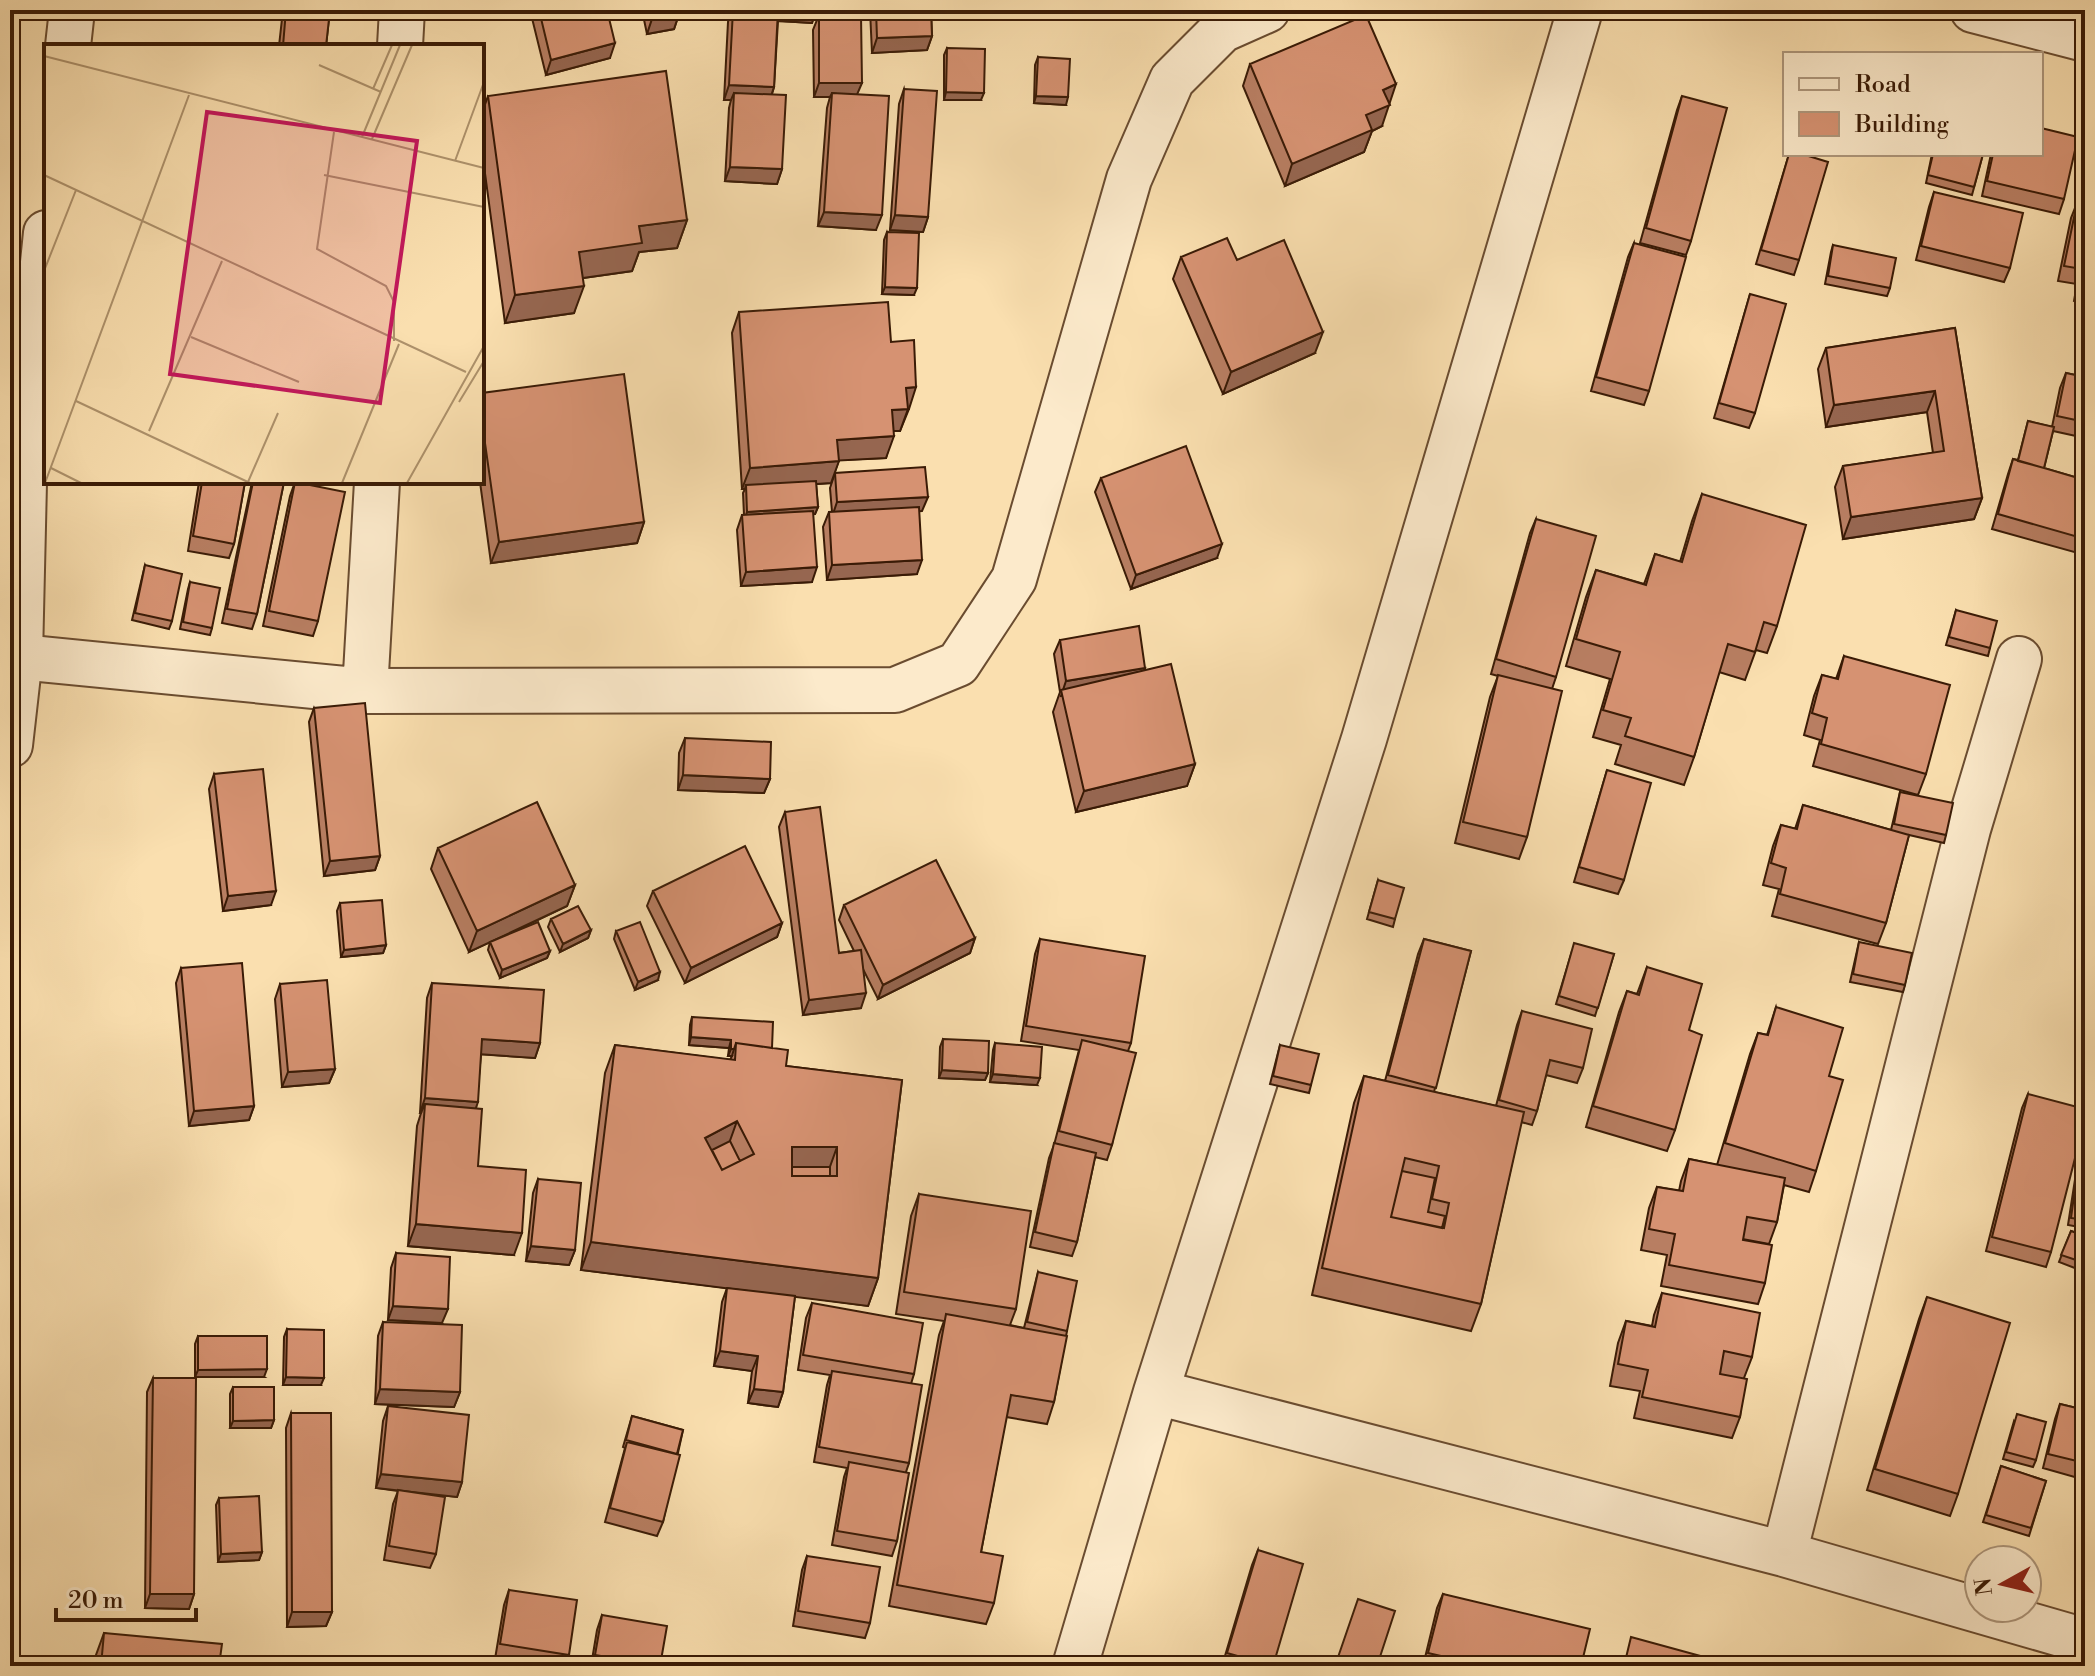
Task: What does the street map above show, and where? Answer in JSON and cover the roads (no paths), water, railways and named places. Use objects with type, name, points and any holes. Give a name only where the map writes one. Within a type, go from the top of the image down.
[{"type":"street","points":[[68,44],[72,10]]},
{"type":"street","points":[[400,44],[402,10]]},
{"type":"street","points":[[20,657],[365,691],[895,690],[958,664],[1014,579],[1129,179],[1172,80],[1222,30],[1267,10]]},
{"type":"street","points":[[1075,1666],[1156,1392],[1364,739],[1580,10]]},
{"type":"street","points":[[1973,10],[2085,39]]},
{"type":"street","points":[[10,745],[20,657],[25,439],[44,253]]},
{"type":"street","points":[[365,691],[377,484]]},
{"type":"street","points":[[1784,1554],[1968,829],[2019,659]]},
{"type":"street","points":[[1156,1392],[1784,1554],[2085,1641]]}]
